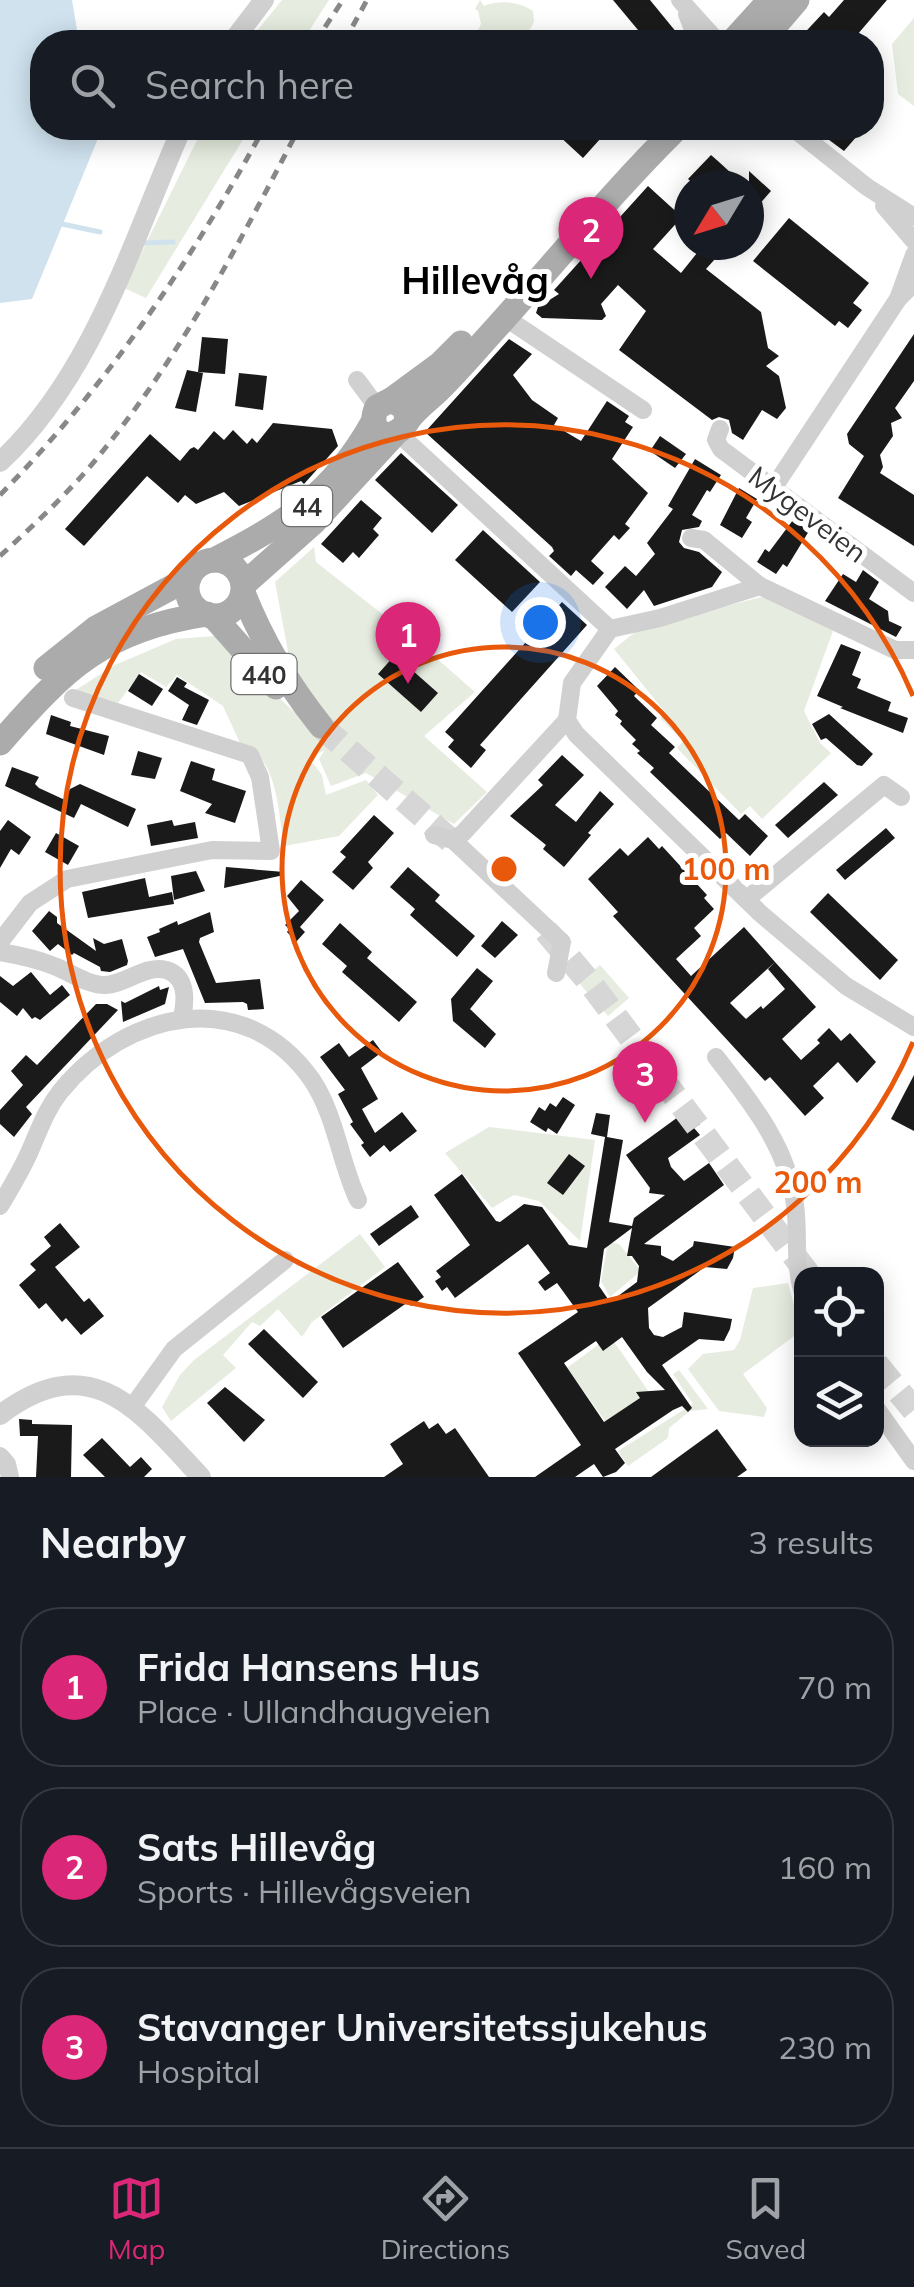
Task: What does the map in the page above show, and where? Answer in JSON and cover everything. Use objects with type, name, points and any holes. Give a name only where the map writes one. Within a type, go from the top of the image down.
[{"type":"main road","points":[[743,30],[770,0]]},
{"type":"main road","points":[[772,30],[798,0]]},
{"type":"main road","name":"44","points":[[0,718],[40,673],[79,639],[189,578],[196,567],[263,536],[310,504],[644,140]]},
{"type":"main road","name":"44","points":[[0,743],[48,689],[82,659],[144,628],[233,609],[243,589],[331,506],[390,419],[449,380],[666,140]]},
{"type":"main road","points":[[214,560],[233,566],[243,589]]},
{"type":"main road","points":[[189,578],[190,598],[196,608],[210,615]]},
{"type":"main road","name":"440","points":[[210,615],[283,695],[321,726],[289,686],[267,649],[243,589]]},
{"type":"street","points":[[241,30],[264,0]]},
{"type":"street","points":[[693,30],[680,0],[707,30]]},
{"type":"street","points":[[0,462],[49,405],[100,320],[177,140]]},
{"type":"street","points":[[807,140],[867,187],[914,217]]},
{"type":"street","points":[[867,187],[914,241]]},
{"type":"street","points":[[898,299],[914,254]]},
{"type":"street","points":[[774,487],[898,299],[914,283]]},
{"type":"street","points":[[506,318],[643,410]]},
{"type":"street","points":[[357,380],[390,419],[610,629]]},
{"type":"street","name":"Mygeveien","points":[[720,429],[716,440],[721,450],[914,593]]},
{"type":"street","points":[[691,538],[704,540],[760,586],[895,650],[914,650]]},
{"type":"street","points":[[556,973],[562,942],[444,837],[567,720],[572,683],[610,629],[660,618],[760,586]]},
{"type":"street","points":[[0,942],[30,903],[67,879],[212,850],[271,851],[260,777],[250,754],[73,698]]},
{"type":"street","points":[[567,720],[576,734],[747,899],[846,986],[914,1027]]},
{"type":"street","points":[[747,899],[884,785],[901,797]]},
{"type":"street","points":[[0,952],[50,964],[105,985],[154,970],[167,970],[178,977],[184,990],[182,1017]]},
{"type":"street","points":[[0,1206],[48,1108],[79,1070],[113,1045],[182,1017],[240,1024],[265,1033],[290,1054],[319,1090],[345,1173],[358,1200]]},
{"type":"street","points":[[716,1056],[748,1099],[787,1164],[796,1208],[798,1267]]},
{"type":"street","points":[[132,1406],[174,1349],[285,1260]]},
{"type":"street","points":[[0,1414],[32,1393],[77,1386],[97,1388],[132,1406],[201,1477]]},
{"type":"street","points":[[884,1419],[914,1461]]},
{"type":"street","points":[[0,1456],[10,1477]]},
{"type":"shaded area","points":[[282,0],[329,0],[310,30],[258,30]]},
{"type":"shaded area","points":[[480,0],[484,6],[508,2],[533,11],[534,22],[530,30],[478,30],[481,24],[475,9]]},
{"type":"shaded area","points":[[914,18],[914,106],[898,94],[892,44]]},
{"type":"shaded area","points":[[197,140],[243,140],[146,298],[124,288]]},
{"type":"shaded area","points":[[314,547],[316,562],[475,692],[424,736],[487,792],[454,824],[366,773],[331,786],[319,759],[325,750],[309,758],[322,775],[326,795],[366,780],[378,795],[339,836],[284,846],[269,772],[253,749],[240,743],[223,706],[177,675],[166,687],[141,672],[118,703],[74,691],[115,665],[176,639],[215,636],[318,735],[290,662],[275,582]]},
{"type":"shaded area","points":[[769,595],[834,628],[804,711],[820,743],[831,753],[762,819],[750,806],[741,814],[677,748],[683,741],[661,719],[664,711],[614,649],[639,629]]},
{"type":"shaded area","points":[[600,965],[629,998],[608,1016],[579,983]]},
{"type":"shaded area","points":[[489,1127],[595,1140],[580,1241],[539,1201],[514,1195],[492,1208],[445,1153]]},
{"type":"shaded area","points":[[360,1234],[385,1267],[312,1322],[302,1337],[278,1309],[260,1326],[252,1322],[223,1355],[236,1368],[171,1421],[162,1407],[180,1375],[194,1360]]},
{"type":"shaded area","points":[[608,1242],[619,1244],[641,1271],[610,1297],[601,1281]]},
{"type":"shaded area","points":[[788,1283],[794,1305],[794,1336],[743,1374],[767,1408],[764,1417],[719,1411],[688,1369],[703,1354],[734,1350],[753,1288]]},
{"type":"shaded area","points":[[610,1336],[651,1395],[608,1425],[567,1368]]},
{"type":"shaded area","points":[[679,1370],[708,1409],[690,1411],[669,1428],[668,1438],[628,1466],[618,1451],[693,1404],[673,1374]]},
{"type":"water","points":[[0,0],[72,0],[77,30],[30,30],[30,140],[97,140],[32,299],[0,303]]},
{"type":"building","points":[[613,0],[650,0],[675,30],[638,30]]},
{"type":"building","points":[[844,0],[887,0],[861,30],[807,30],[824,12],[829,17]]},
{"type":"building","points":[[564,140],[599,140],[583,158]]},
{"type":"building","points":[[829,140],[854,140],[844,151]]},
{"type":"building","points":[[711,155],[728,170],[697,170]]},
{"type":"building","points":[[648,186],[674,210],[674,226],[653,249],[681,273],[691,260],[714,260],[706,269],[761,312],[768,348],[779,356],[766,366],[779,376],[786,408],[777,419],[762,410],[743,440],[732,433],[729,420],[712,420],[619,350],[646,311],[618,285],[601,304],[606,316],[602,320],[542,318],[536,313],[538,307],[559,294],[554,290]]},
{"type":"building","points":[[789,218],[869,283],[853,303],[862,310],[848,328],[839,321],[835,326],[753,261],[764,260],[764,248]]},
{"type":"building","points":[[914,334],[914,381],[895,408],[902,418],[891,423],[893,436],[880,455],[880,473],[914,495],[914,546],[838,498],[864,456],[849,444],[847,434]]},
{"type":"building","points":[[202,337],[228,339],[225,374],[198,372]]},
{"type":"building","points":[[509,339],[532,354],[513,375],[532,400],[558,418],[554,425],[581,441],[607,401],[629,416],[625,422],[633,427],[612,459],[648,493],[625,524],[630,528],[619,540],[614,535],[591,561],[604,573],[593,585],[576,570],[571,576],[549,556],[554,551],[552,547],[425,432]]},
{"type":"building","points":[[187,370],[203,373],[196,412],[175,408]]},
{"type":"building","points":[[239,373],[267,376],[263,410],[235,406]]},
{"type":"building","points":[[273,423],[332,429],[338,446],[304,484],[301,481],[239,506],[224,492],[196,504],[185,495],[178,503],[147,476],[84,546],[65,529],[150,434],[180,461],[190,449],[198,450],[214,431],[224,440],[233,430],[247,444],[252,438],[257,443]]},
{"type":"building","points":[[660,436],[686,454],[675,468],[650,451]]},
{"type":"building","points":[[401,453],[458,505],[432,533],[375,480]]},
{"type":"building","points":[[695,459],[721,475],[692,515],[702,521],[699,527],[682,530],[679,542],[684,548],[699,552],[722,572],[712,587],[654,606],[644,590],[627,609],[605,587],[625,566],[636,576],[655,554],[647,543],[673,509],[668,506]]},
{"type":"building","points":[[739,488],[757,499],[746,518],[752,522],[742,538],[720,525]]},
{"type":"building","points":[[361,500],[382,518],[373,529],[379,535],[359,558],[353,552],[343,563],[321,544]]},
{"type":"building","points":[[793,520],[809,531],[787,567],[783,564],[776,574],[757,562]]},
{"type":"building","points":[[483,530],[540,582],[512,612],[455,560]]},
{"type":"building","points":[[863,570],[879,582],[869,599],[888,611],[889,621],[902,627],[896,637],[825,601],[843,574],[856,582]]},
{"type":"building","points":[[562,602],[587,625],[480,745],[486,750],[471,768],[448,747],[454,740],[445,732]]},
{"type":"building","points":[[841,644],[861,652],[852,675],[861,679],[857,688],[891,702],[888,711],[908,718],[903,733],[817,696]]},
{"type":"building","points":[[395,655],[438,693],[421,712],[378,674]]},
{"type":"building","points":[[615,667],[639,690],[634,696],[657,718],[651,725],[675,747],[669,753],[739,820],[745,814],[768,836],[750,856],[726,833],[720,839],[650,772],[654,768],[637,753],[640,751],[632,744],[636,740],[620,724],[622,721],[615,715],[618,711],[597,686]]},
{"type":"building","points":[[139,674],[163,689],[152,706],[128,691]]},
{"type":"building","points":[[177,677],[187,683],[184,687],[209,700],[197,725],[182,720],[189,705],[168,691]]},
{"type":"building","points":[[829,714],[873,754],[862,766],[826,738],[821,740],[812,724]]},
{"type":"building","points":[[51,715],[71,722],[70,726],[109,736],[104,755],[46,734]]},
{"type":"building","points":[[138,751],[162,758],[155,779],[131,775]]},
{"type":"building","points":[[562,755],[584,775],[555,805],[576,822],[600,791],[614,804],[564,867],[543,849],[546,845],[510,816],[543,785],[538,780]]},
{"type":"building","points":[[191,761],[215,769],[212,780],[246,791],[235,823],[205,813],[212,804],[180,791]]},
{"type":"building","points":[[12,767],[39,777],[35,784],[39,788],[65,800],[70,789],[80,784],[136,809],[128,827],[81,804],[74,818],[5,786]]},
{"type":"building","points":[[824,782],[838,795],[788,838],[775,825]]},
{"type":"building","points":[[374,815],[394,833],[368,862],[373,868],[353,890],[332,872],[346,857],[340,852]]},
{"type":"building","points":[[8,820],[31,837],[19,855],[11,849],[0,868],[0,831]]},
{"type":"building","points":[[172,820],[174,826],[195,822],[198,838],[151,846],[147,825]]},
{"type":"building","points":[[886,828],[895,838],[845,880],[836,870]]},
{"type":"building","points":[[56,833],[79,846],[68,865],[45,852]]},
{"type":"building","points":[[648,837],[659,849],[662,846],[707,895],[704,898],[714,909],[694,928],[701,936],[676,959],[691,976],[744,927],[816,1007],[782,1039],[801,1060],[820,1043],[817,1040],[829,1028],[841,1041],[850,1033],[876,1062],[857,1083],[838,1062],[813,1086],[824,1098],[805,1116],[770,1077],[765,1081],[613,916],[618,912],[588,879],[620,848],[628,856]],"holes":[[[775,962],[768,969],[785,989],[746,1019],[730,1003]]]},
{"type":"building","points":[[226,867],[284,872],[284,875],[224,888]]},
{"type":"building","points":[[408,867],[440,895],[435,901],[475,936],[457,957],[410,915],[415,909],[390,887]]},
{"type":"building","points":[[196,871],[205,891],[174,900],[171,876]]},
{"type":"building","points":[[145,878],[149,897],[172,892],[174,904],[88,918],[82,892]]},
{"type":"building","points":[[301,880],[324,900],[300,927],[305,932],[296,942],[285,925],[299,911],[287,896]]},
{"type":"building","points":[[828,893],[898,960],[880,980],[810,912]]},
{"type":"building","points":[[49,911],[57,917],[57,923],[96,951],[93,938],[104,944],[122,939],[127,965],[101,971],[58,944],[50,951],[32,931]]},
{"type":"building","points":[[210,912],[214,932],[199,942],[216,983],[260,979],[264,1009],[248,1010],[243,1002],[205,1003],[183,949],[155,957],[147,937],[177,921],[178,925]]},
{"type":"building","points":[[502,921],[518,935],[495,958],[481,946]]},
{"type":"building","points":[[340,923],[372,952],[367,958],[417,1002],[399,1022],[342,972],[347,966],[322,944]]},
{"type":"building","points":[[477,968],[493,981],[470,1009],[496,1034],[485,1048],[453,1021],[451,999]]},
{"type":"building","points":[[31,972],[50,995],[62,985],[70,995],[40,1020],[32,1019],[23,1008],[17,1016],[0,1002],[0,976],[13,986]]},
{"type":"building","points":[[159,986],[160,990],[169,987],[165,1004],[123,1022],[121,1001],[125,1003]]},
{"type":"building","points":[[96,1004],[118,1010],[26,1107],[32,1114],[14,1137],[0,1124],[0,1110],[23,1085],[11,1071],[26,1055],[37,1065]]},
{"type":"building","points":[[373,1040],[382,1052],[361,1068],[378,1099],[362,1109],[375,1133],[402,1112],[417,1131],[390,1152],[384,1145],[370,1157],[338,1094],[345,1090],[320,1057],[339,1043],[349,1057]]},
{"type":"building","points":[[914,1075],[914,1131],[891,1119]]},
{"type":"building","points":[[563,1097],[575,1105],[557,1134],[530,1122],[539,1107],[545,1111],[550,1103],[556,1107]]},
{"type":"building","points":[[689,1109],[700,1124],[694,1128],[700,1135],[668,1158],[671,1167],[684,1181],[709,1163],[724,1185],[644,1244],[661,1246],[661,1255],[673,1261],[694,1241],[735,1247],[733,1258],[727,1269],[705,1267],[648,1308],[649,1328],[654,1335],[663,1337],[682,1327],[684,1312],[732,1319],[730,1329],[724,1341],[699,1339],[662,1365],[692,1408],[688,1412],[682,1406],[673,1410],[615,1449],[625,1463],[616,1472],[603,1477],[594,1464],[575,1477],[535,1477],[581,1445],[518,1353],[578,1312],[557,1283],[545,1291],[538,1282],[550,1273],[528,1244],[455,1298],[447,1287],[442,1291],[435,1281],[441,1277],[436,1271],[470,1245],[434,1195],[462,1174],[496,1221],[524,1204],[542,1207],[569,1245],[587,1248],[605,1137],[591,1134],[596,1113],[610,1115],[607,1137],[623,1140],[609,1222],[632,1226],[634,1218],[665,1195],[649,1193],[650,1188],[626,1155]],"holes":[[[632,1228],[627,1256],[632,1256],[639,1266],[637,1282],[610,1302],[599,1286],[604,1249]],[[622,1337],[665,1390],[636,1392],[640,1398],[604,1422],[564,1363],[596,1341],[603,1351]]]},
{"type":"building","points":[[569,1154],[585,1166],[563,1195],[547,1183]]},
{"type":"building","points":[[411,1205],[419,1217],[379,1246],[370,1234]]},
{"type":"building","points":[[60,1223],[80,1247],[55,1267],[84,1302],[89,1298],[104,1316],[81,1335],[66,1318],[62,1322],[46,1303],[39,1309],[19,1285],[36,1270],[30,1264],[51,1246],[44,1237]]},
{"type":"building","points":[[398,1262],[424,1297],[411,1306],[408,1302],[343,1348],[321,1317]]},
{"type":"building","points":[[264,1329],[318,1382],[303,1398],[248,1344]]},
{"type":"building","points":[[225,1387],[265,1420],[244,1442],[207,1403]]},
{"type":"building","points":[[19,1419],[32,1420],[32,1424],[72,1425],[71,1477],[36,1477],[38,1436],[20,1436]]},
{"type":"building","points":[[424,1421],[429,1429],[438,1423],[446,1434],[455,1428],[489,1477],[384,1477],[403,1464],[390,1444]]},
{"type":"building","points":[[717,1429],[747,1470],[737,1477],[651,1477]]},
{"type":"building","points":[[102,1438],[130,1467],[141,1457],[152,1469],[144,1477],[105,1477],[83,1455]]},
{"type":"waterway","points":[[62,224],[100,232]]},
{"type":"waterway","points":[[144,243],[173,242]]},
{"type":"tunnel","points":[[321,726],[459,848]]},
{"type":"tunnel","points":[[546,931],[591,984],[803,1267]]},
{"type":"tunnel","points":[[884,1374],[914,1410]]},
{"type":"railway","points":[[323,30],[343,0]]},
{"type":"railway","points":[[351,30],[367,0]]},
{"type":"railway","points":[[0,495],[76,411],[145,321],[257,140]]},
{"type":"railway","points":[[0,556],[82,476],[161,372],[210,292],[293,140]]},
{"type":"place","name":"Sats Hillevåg","points":[[591,279]]},
{"type":"place","name":"Frida Hansens Hus","points":[[408,684]]},
{"type":"place","name":"Stavanger Universitetssjukehus","points":[[645,1123]]},
{"type":"district","name":"Hillevåg","points":[[475,280]]}]
